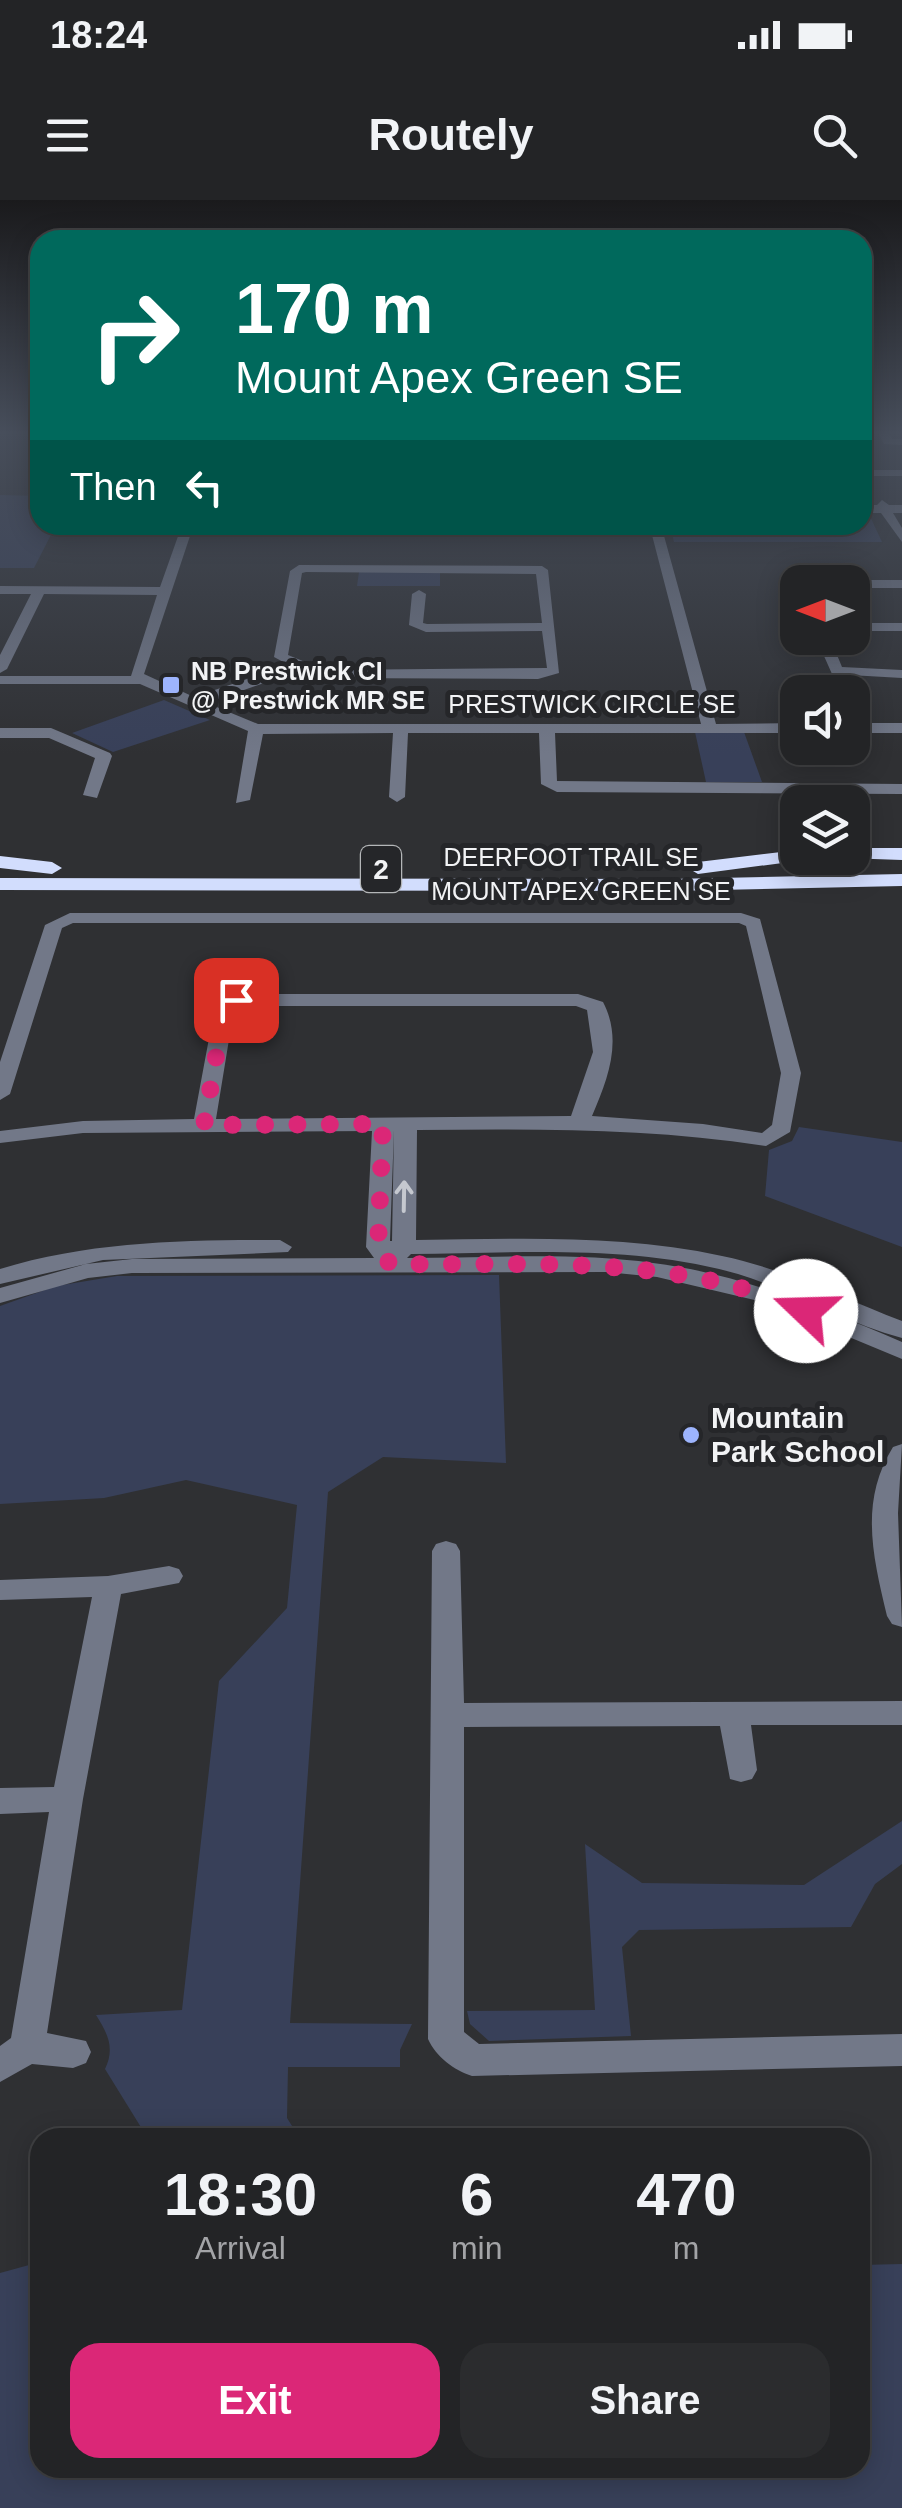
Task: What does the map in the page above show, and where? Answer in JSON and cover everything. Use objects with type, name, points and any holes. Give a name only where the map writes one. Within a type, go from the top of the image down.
[{"type":"highway","points":[[870,854],[902,854]]},
{"type":"highway","points":[[698,868],[780,858]]},
{"type":"highway","name":"DEERFOOT TRAIL SE","points":[[0,866],[902,868]]},
{"type":"highway","name":"DEERFOOT TRAIL SE","points":[[0,884],[902,880]]},
{"type":"highway","points":[[0,895],[350,893],[423,885]]},
{"type":"street","points":[[142,680],[137,674],[141,656],[183,539]]},
{"type":"street","points":[[419,568],[420,539]]},
{"type":"street","points":[[659,539],[710,728]]},
{"type":"street","points":[[419,568],[542,570],[554,670],[549,674],[322,674],[281,657],[296,570],[419,568]]},
{"type":"street","points":[[870,584],[902,584]]},
{"type":"street","points":[[0,590],[165,592]]},
{"type":"street","points":[[0,669],[40,590]]},
{"type":"street","points":[[419,594],[416,625],[426,628],[547,627]]},
{"type":"street","points":[[870,627],[902,627]]},
{"type":"street","points":[[0,632],[18,632]]},
{"type":"street","points":[[831,655],[837,671],[902,674]]},
{"type":"street","points":[[194,702],[300,666]]},
{"type":"street","points":[[0,680],[142,680]]},
{"type":"street","name":"PRESTWICK CIRCLE SE","points":[[142,680],[256,729],[780,728]]},
{"type":"street","points":[[870,728],[897,728],[902,748]]},
{"type":"street","points":[[242,800],[256,729]]},
{"type":"street","points":[[398,797],[401,729]]},
{"type":"street","points":[[547,730],[550,784],[557,787],[902,789]]},
{"type":"street","points":[[0,733],[52,733],[104,756],[91,795]]},
{"type":"street","name":"MOUNT APEX GREEN SE","points":[[0,1094],[54,926],[70,918],[741,918],[754,923],[791,1073],[782,1127],[766,1140],[703,1130],[579,1122],[84,1127],[0,1137]]},
{"type":"street","points":[[204,1125],[225,1006],[236,1000],[578,1000],[596,1006],[606,1034],[603,1059],[579,1122]]},
{"type":"street","points":[[391,1253],[395,1124]]},
{"type":"street","points":[[0,1296],[86,1271],[132,1266],[563,1247],[677,1255],[724,1263],[774,1278],[902,1330]]},
{"type":"street","points":[[0,1277],[83,1254],[133,1249],[391,1253],[606,1265],[657,1270],[775,1298],[902,1350]]},
{"type":"street","points":[[902,1453],[889,1474],[881,1512],[902,1616]]},
{"type":"street","points":[[446,1551],[446,2039],[472,2060],[902,2050]]},
{"type":"street","points":[[0,1590],[108,1586],[168,1576]]},
{"type":"street","points":[[72,2052],[14,2056],[108,1586]]},
{"type":"street","points":[[449,1715],[902,1713]]},
{"type":"street","points":[[734,1716],[740,1770]]},
{"type":"street","points":[[0,1802],[67,1800]]},
{"type":"shaded area","points":[[0,539],[49,539],[34,568],[0,568]]},
{"type":"shaded area","points":[[673,539],[880,539],[882,542],[674,542]]},
{"type":"shaded area","points":[[440,570],[440,586],[357,586],[359,572]]},
{"type":"shaded area","points":[[164,700],[210,720],[113,752],[72,733]]},
{"type":"shaded area","points":[[695,732],[744,732],[762,782],[706,782]]},
{"type":"shaded area","points":[[799,1127],[902,1142],[902,1247],[765,1196],[769,1150],[792,1141]]},
{"type":"shaded area","points":[[499,1275],[506,1463],[383,1457],[328,1492],[290,2023],[412,2024],[400,2050],[400,2067],[288,2067],[287,2118],[293,2128],[141,2128],[105,2069],[109,2041],[96,2015],[182,2010],[219,1681],[287,1608],[297,1505],[186,1480],[104,1498],[0,1504],[0,1306],[56,1286],[117,1276]]},
{"type":"shaded area","points":[[902,1821],[902,1864],[875,1884],[851,1927],[639,1930],[622,1947],[631,2036],[489,2041],[470,2024],[467,2011],[595,2010],[585,1844],[642,1883],[804,1885]]},
{"type":"shaded area","points":[[902,2264],[902,2508],[0,2508],[0,2273],[30,2265],[30,2478],[870,2478],[870,2265]]},
{"type":"place","name":"NB Prestwick CI @ Prestwick MR SE","points":[[171,685]]},
{"type":"place","name":"Mountain Park School","points":[[691,1435]]},
{"type":"route","points":[[236,1000],[225,1006],[204,1125],[383,1124],[378,1247],[390,1264],[606,1265],[657,1270],[706,1278],[806,1311]]}]
